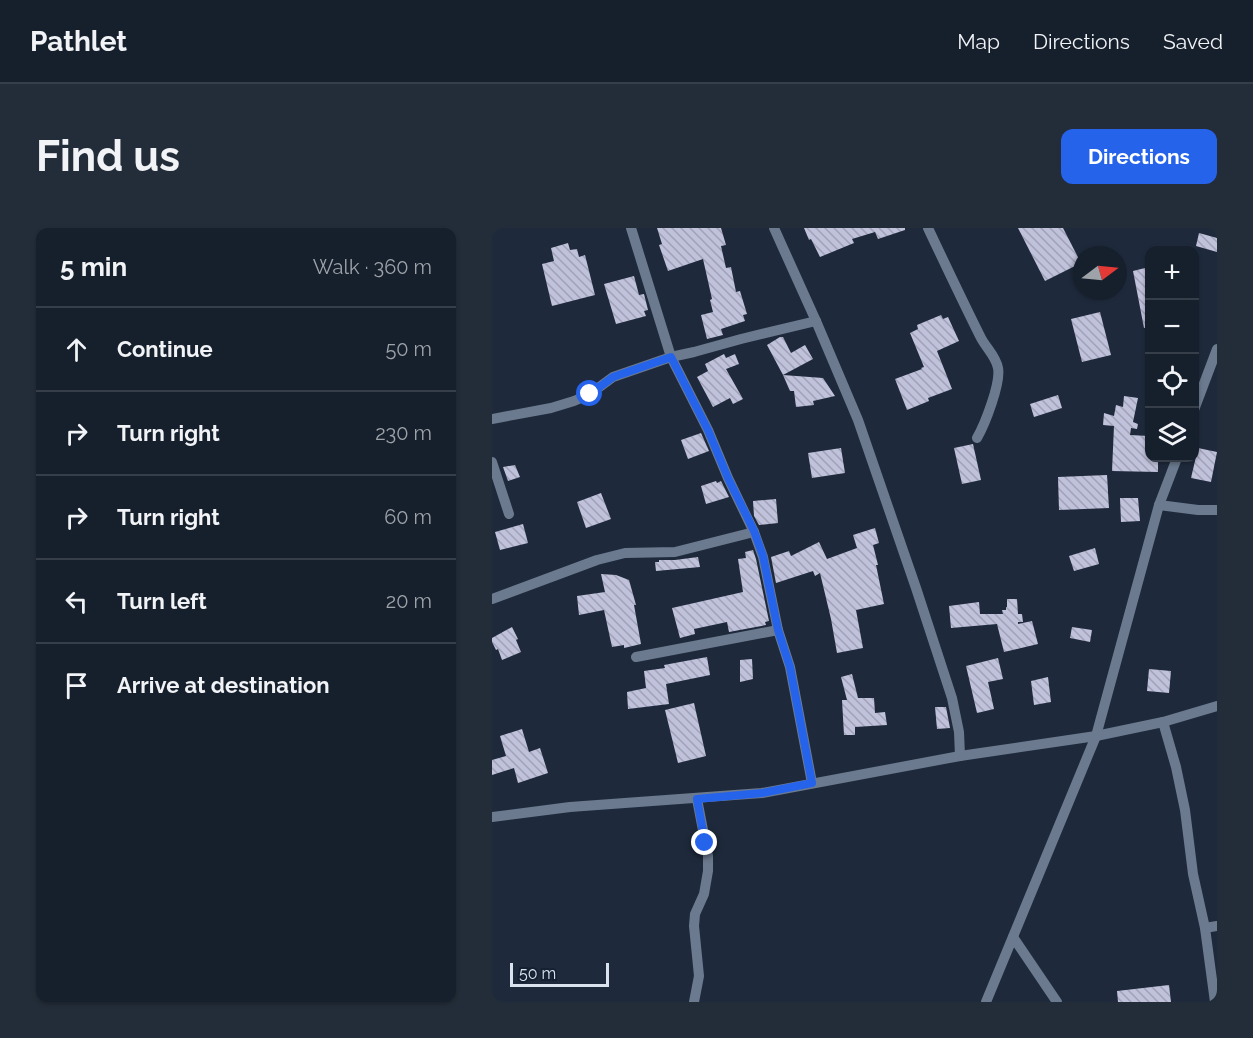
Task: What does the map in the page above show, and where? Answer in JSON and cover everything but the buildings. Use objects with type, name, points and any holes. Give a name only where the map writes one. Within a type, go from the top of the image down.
[{"type":"street","points":[[631,228],[671,357],[708,430],[763,556],[778,630],[790,667],[812,783]]},
{"type":"street","points":[[774,228],[853,404],[952,699],[959,732],[960,756]]},
{"type":"street","points":[[928,228],[968,313],[999,369],[993,400],[977,438]]},
{"type":"street","points":[[492,419],[551,408],[574,401],[590,394],[613,377],[671,357],[816,321]]},
{"type":"street","points":[[1195,408],[1217,349]]},
{"type":"street","points":[[492,462],[509,514]]},
{"type":"street","points":[[986,1002],[1096,736],[1159,506],[1176,462]]},
{"type":"street","points":[[1159,506],[1217,510]]},
{"type":"street","points":[[492,599],[597,560],[626,553],[675,552],[754,531]]},
{"type":"street","points":[[636,657],[778,630]]},
{"type":"street","points":[[492,817],[570,807],[762,793],[960,756],[1096,736],[1163,722],[1217,706]]},
{"type":"street","points":[[1163,722],[1185,810],[1192,874],[1205,928],[1215,1002]]},
{"type":"street","points":[[694,1002],[699,970],[694,926],[695,914],[704,894],[708,871],[707,849],[697,799]]},
{"type":"street","points":[[1205,928],[1217,926]]},
{"type":"street","points":[[1013,937],[1057,1002]]},
{"type":"route","points":[[590,394],[613,377],[671,357],[708,430],[763,556],[778,630],[790,667],[812,783],[762,793],[697,799],[705,843]]}]
